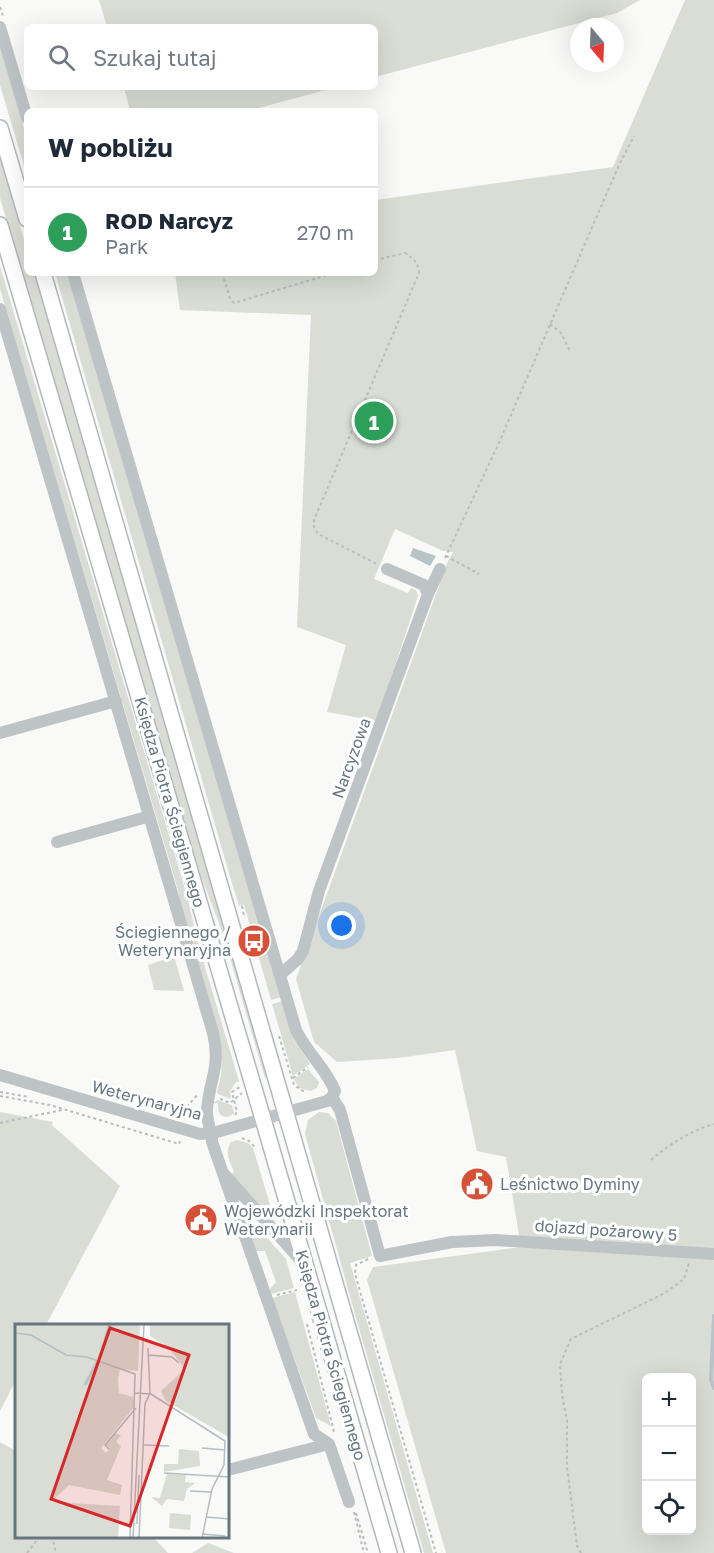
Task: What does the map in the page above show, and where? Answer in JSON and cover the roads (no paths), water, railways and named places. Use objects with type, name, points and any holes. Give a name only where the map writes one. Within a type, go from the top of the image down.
[{"type":"main road","points":[[0,129],[24,209]]},
{"type":"main road","name":"Księdza Piotra Ściegiennego","points":[[0,225],[389,1553]]},
{"type":"main road","name":"Księdza Piotra Ściegiennego","points":[[44,276],[413,1553]]},
{"type":"street","points":[[0,27],[24,108]]},
{"type":"street","points":[[74,276],[296,1030],[303,1045],[333,1086],[335,1090],[332,1097]]},
{"type":"street","points":[[0,309],[216,1046],[217,1065],[207,1112],[213,1133],[212,1142],[314,1434],[332,1438]]},
{"type":"street","points":[[384,567],[424,585],[428,594]]},
{"type":"street","name":"Narcyzowa","points":[[280,975],[298,959],[303,951],[319,891],[428,594],[440,569]]},
{"type":"street","points":[[0,733],[116,701]]},
{"type":"street","points":[[57,842],[143,818]]},
{"type":"street","name":"Weterynaryjna","points":[[0,1075],[200,1134],[213,1133],[286,1113],[327,1101],[332,1097]]},
{"type":"street","name":"dojazd pożarowy 5","points":[[332,1097],[340,1110],[380,1256],[452,1242],[496,1240],[714,1254]]},
{"type":"street","points":[[221,1171],[305,1264]]},
{"type":"street","points":[[230,1469],[332,1438]]},
{"type":"street","points":[[332,1438],[355,1509]]},
{"type":"waterway","points":[[714,1316],[711,1380],[714,1388]]},
{"type":"place","name":"ROD Narcyz","points":[[374,421]]},
{"type":"place","name":"Ściegiennego / Weterynaryjna","points":[[254,941]]},
{"type":"place","name":"Leśnictwo Dyminy","points":[[477,1184]]},
{"type":"place","name":"Wojewódzki Inspektorat Weterynarii","points":[[201,1220]]}]
